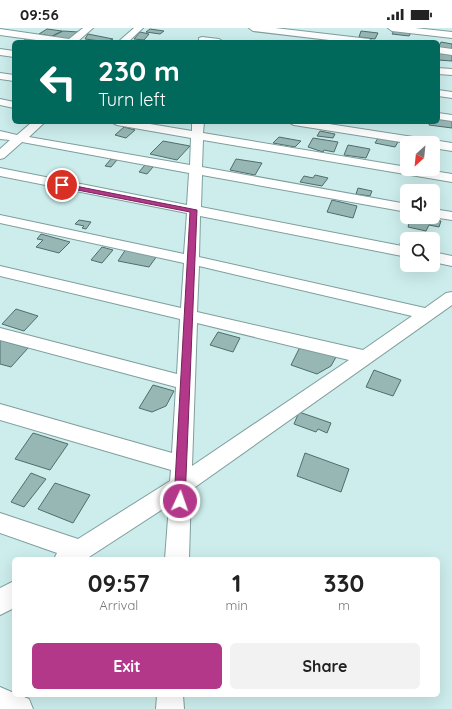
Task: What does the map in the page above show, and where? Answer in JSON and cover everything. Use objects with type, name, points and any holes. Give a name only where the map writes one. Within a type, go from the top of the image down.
[{"type":"street","points":[[28,36],[40,28]]},
{"type":"street","points":[[74,40],[89,28]]},
{"type":"street","points":[[125,40],[139,28]]},
{"type":"street","points":[[202,28],[202,40]]},
{"type":"street","points":[[253,28],[354,40]]},
{"type":"street","points":[[392,28],[452,35]]},
{"type":"street","points":[[271,40],[279,30]]},
{"type":"street","points":[[0,32],[57,40]]},
{"type":"street","points":[[440,50],[452,52]]},
{"type":"street","points":[[0,52],[12,54]]},
{"type":"street","points":[[440,71],[452,72]]},
{"type":"street","points":[[0,76],[12,78]]},
{"type":"street","points":[[440,93],[452,95]]},
{"type":"street","points":[[0,102],[12,105]]},
{"type":"street","points":[[440,116],[452,118]]},
{"type":"street","points":[[0,155],[37,124]]},
{"type":"street","points":[[140,124],[198,129],[452,178]]},
{"type":"street","points":[[307,124],[400,139]]},
{"type":"street","points":[[177,557],[198,129]]},
{"type":"street","points":[[0,135],[400,207]]},
{"type":"street","points":[[440,145],[452,147]]},
{"type":"street","points":[[0,172],[400,251]]},
{"type":"street","points":[[440,214],[452,216]]},
{"type":"street","points":[[0,219],[191,260],[427,314]]},
{"type":"street","points":[[440,258],[452,261]]},
{"type":"street","points":[[0,271],[365,357]]},
{"type":"street","points":[[0,523],[72,554],[180,486],[452,297]]},
{"type":"street","points":[[0,334],[186,383]]},
{"type":"street","points":[[0,412],[182,465]]},
{"type":"street","points":[[0,603],[12,594]]},
{"type":"street","points":[[170,697],[170,709]]},
{"type":"street","points":[[0,700],[19,709]]},
{"type":"building","points":[[47,29],[62,31],[52,36],[39,34]]},
{"type":"building","points":[[150,29],[164,31],[160,34],[146,32]]},
{"type":"building","points":[[395,29],[412,31],[409,36],[392,34]]},
{"type":"building","points":[[63,31],[78,32],[69,39],[51,37]]},
{"type":"building","points":[[361,31],[378,33],[375,39],[359,37]]},
{"type":"building","points":[[140,32],[149,34],[144,40],[134,39]]},
{"type":"building","points":[[88,34],[113,39],[92,40],[85,39]]},
{"type":"building","points":[[27,38],[45,40],[24,40]]},
{"type":"building","points":[[441,42],[452,44],[452,49],[440,48]]},
{"type":"building","points":[[440,53],[452,54],[452,61],[440,60]]},
{"type":"building","points":[[440,119],[452,121],[452,128],[429,125],[440,124]]},
{"type":"building","points":[[124,127],[135,130],[126,138],[115,135]]},
{"type":"building","points":[[320,131],[335,134],[333,138],[317,136]]},
{"type":"building","points":[[279,137],[301,141],[295,147],[273,143]]},
{"type":"building","points":[[313,138],[338,142],[334,152],[324,150],[323,152],[308,147]]},
{"type":"building","points":[[378,138],[398,142],[395,147],[375,143]]},
{"type":"building","points":[[163,141],[190,146],[177,160],[150,154]]},
{"type":"building","points":[[348,145],[370,149],[366,158],[344,155]]},
{"type":"building","points":[[111,159],[117,160],[111,167],[105,166]]},
{"type":"building","points":[[236,159],[262,163],[255,175],[230,170]]},
{"type":"building","points":[[145,165],[153,167],[147,174],[139,172]]},
{"type":"building","points":[[315,175],[328,178],[322,186],[300,182],[304,176],[313,178]]},
{"type":"building","points":[[358,188],[372,191],[370,196],[356,194]]},
{"type":"building","points":[[332,200],[357,206],[353,218],[327,212]]},
{"type":"building","points":[[79,220],[91,222],[86,229],[82,228],[84,226],[75,224]]},
{"type":"building","points":[[409,224],[440,224],[439,227],[429,225],[426,231],[408,227]]},
{"type":"building","points":[[41,234],[70,242],[59,253],[36,247],[43,240],[37,239]]},
{"type":"building","points":[[102,247],[113,250],[102,263],[91,260]]},
{"type":"building","points":[[126,249],[157,256],[149,267],[118,261]]},
{"type":"building","points":[[16,309],[38,316],[24,331],[2,324]]},
{"type":"building","points":[[218,332],[240,338],[233,352],[210,345]]},
{"type":"building","points":[[0,340],[28,348],[11,367],[0,364]]},
{"type":"building","points":[[300,347],[336,357],[331,366],[317,374],[291,365]]},
{"type":"building","points":[[374,370],[401,380],[393,396],[366,387]]},
{"type":"building","points":[[153,385],[174,391],[166,406],[152,412],[139,408]]},
{"type":"building","points":[[299,412],[331,423],[327,433],[318,429],[316,432],[294,424]]},
{"type":"building","points":[[33,433],[68,444],[50,470],[15,459]]},
{"type":"building","points":[[305,453],[349,469],[341,492],[297,476]]},
{"type":"building","points":[[31,473],[46,479],[24,507],[11,502]]},
{"type":"building","points":[[55,483],[90,495],[73,523],[38,509]]},
{"type":"route","points":[[62,185],[194,210],[180,501]]}]
